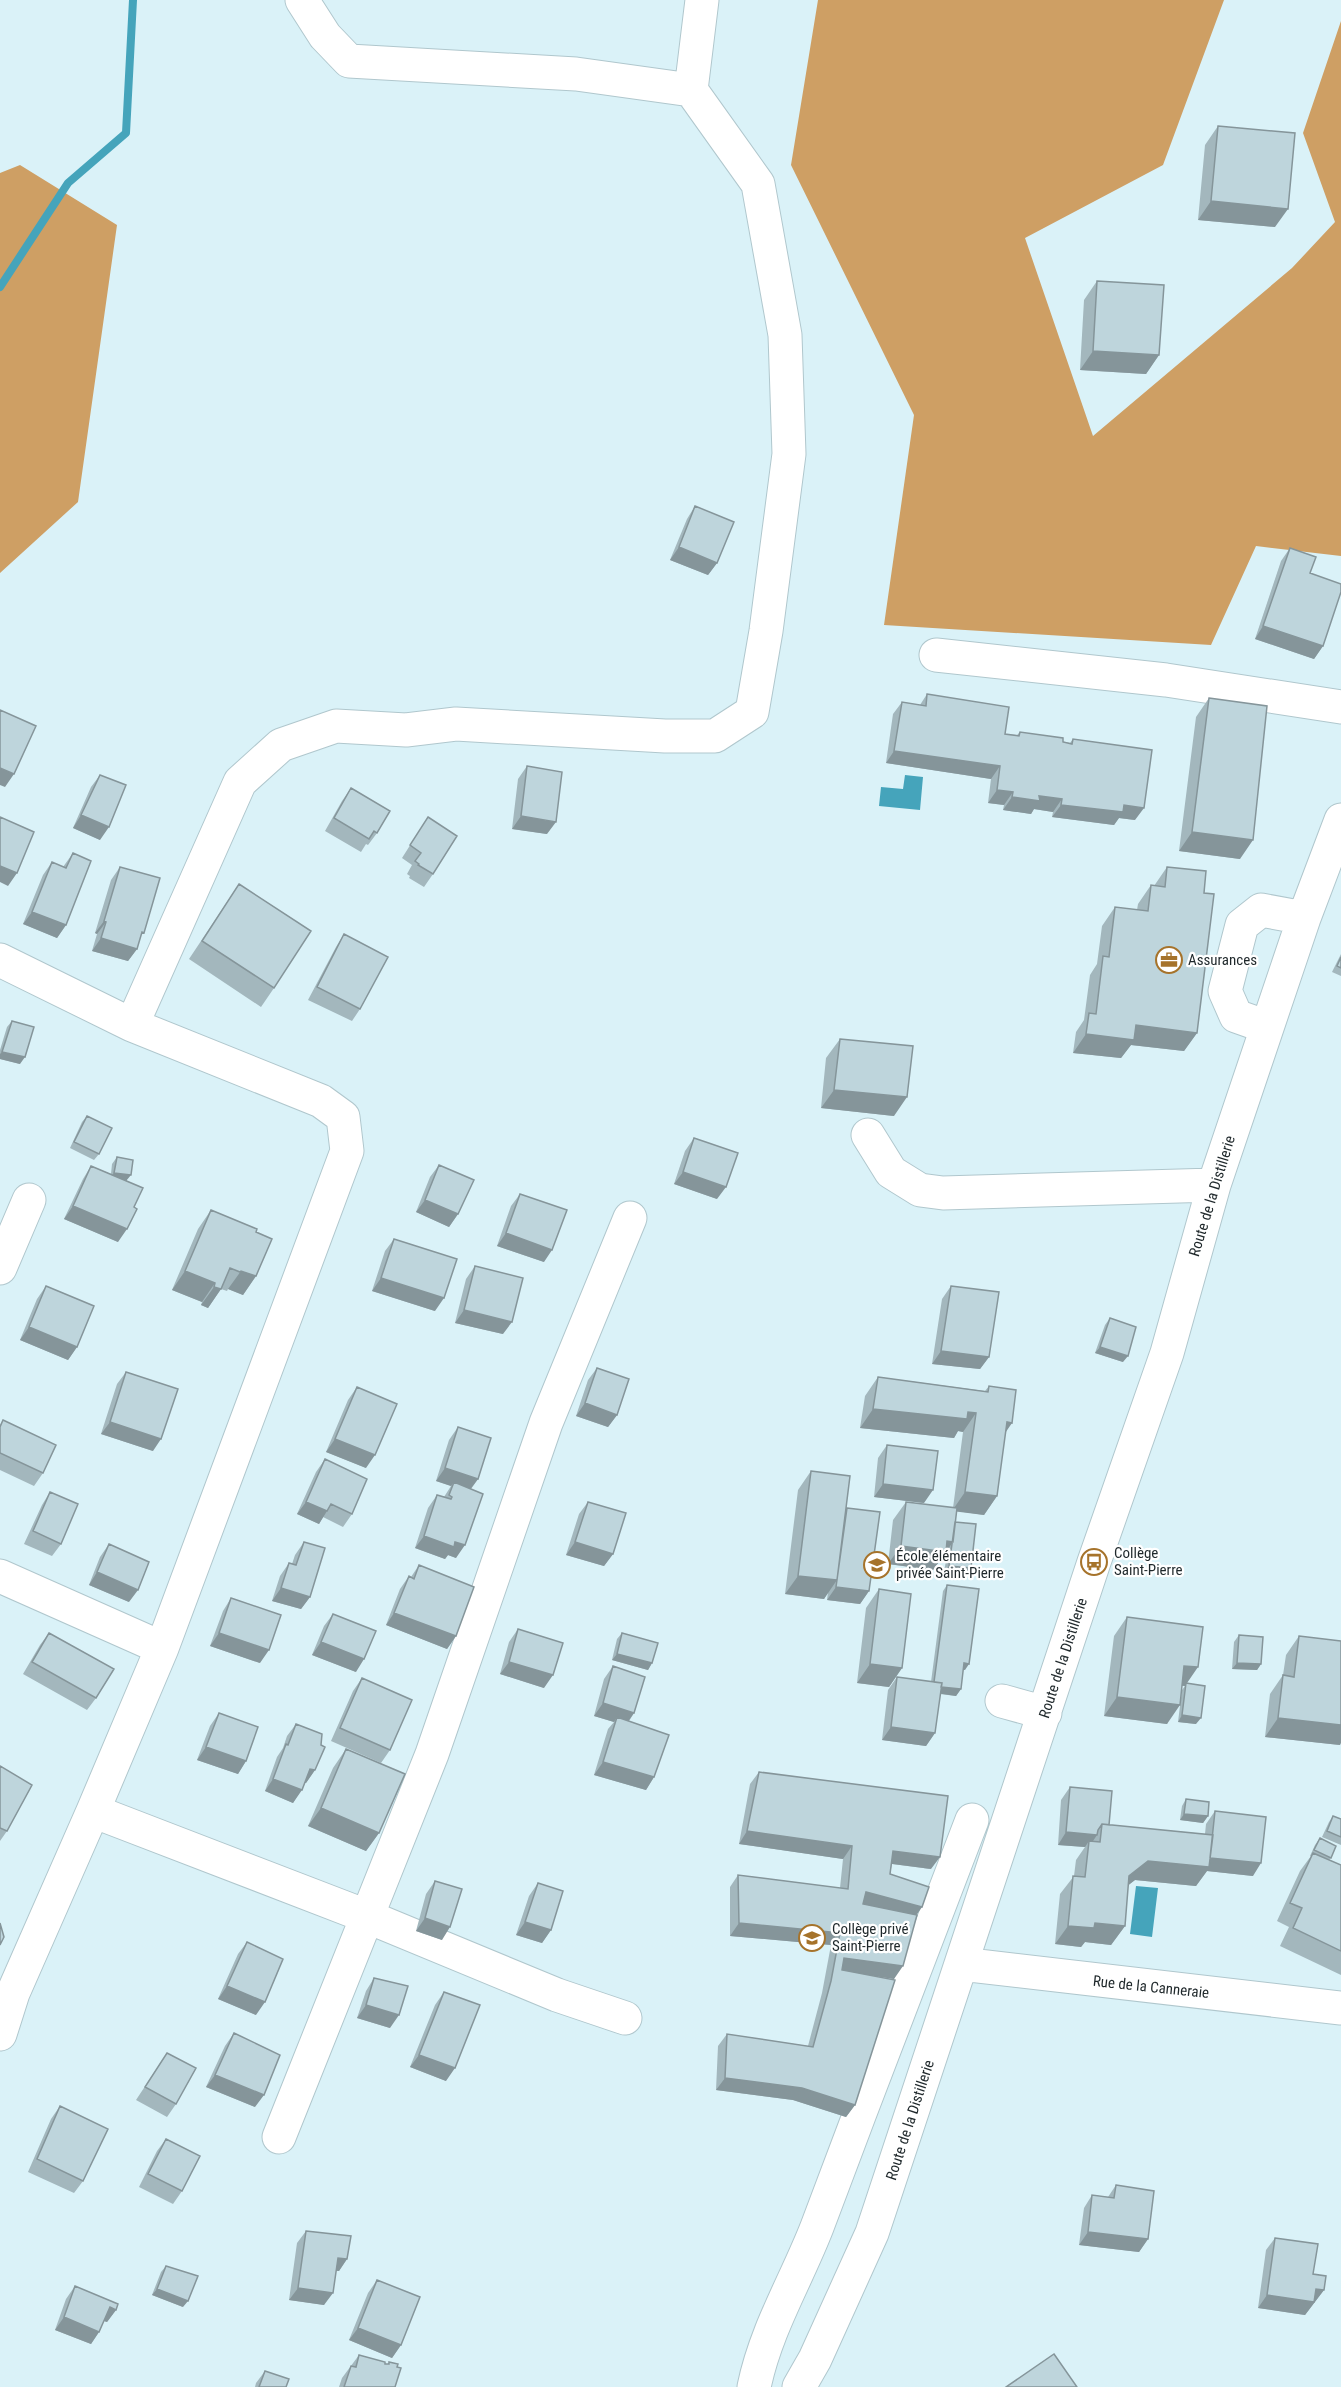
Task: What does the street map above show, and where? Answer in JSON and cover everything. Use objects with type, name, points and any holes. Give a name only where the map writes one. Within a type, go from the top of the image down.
[{"type":"street","points":[[302,0],[326,36],[349,62],[576,74],[691,90]]},
{"type":"street","points":[[132,1025],[240,782],[281,745],[336,726],[406,730],[456,724],[665,736],[715,736],[752,712],[766,632],[789,454],[785,335],[758,184],[691,90],[702,0]]},
{"type":"street","points":[[936,655],[1166,680],[1341,707]]},
{"type":"street","name":"Route de la Distillerie","points":[[799,2387],[815,2359],[872,2233],[1094,1562],[1167,1353],[1214,1185],[1304,918],[1341,820]]},
{"type":"street","points":[[1267,1027],[1236,1016],[1225,991],[1242,925],[1261,910],[1304,918]]},
{"type":"street","points":[[0,960],[132,1025],[321,1101],[344,1117],[347,1151],[162,1648],[13,1994],[0,2034]]},
{"type":"street","points":[[868,1135],[891,1172],[920,1190],[943,1193],[1214,1185]]},
{"type":"street","points":[[0,1268],[30,1200]]},
{"type":"street","points":[[279,2137],[432,1754],[546,1423],[630,1218]]},
{"type":"street","points":[[0,1576],[162,1648]]},
{"type":"street","points":[[1002,1701],[1045,1713]]},
{"type":"street","points":[[93,1811],[366,1916],[558,1995],[625,2018]]},
{"type":"street","points":[[754,2387],[761,2354],[780,2306],[814,2234],[972,1820]]},
{"type":"street","name":"Rue de la Canneraie","points":[[961,1964],[1341,2008]]},
{"type":"shaded area","points":[[818,0],[1224,0],[1163,165],[1025,238],[1093,436],[1292,268],[1335,222],[1303,133],[1341,21],[1341,556],[1256,546],[1211,645],[884,625],[914,415],[791,165]]},
{"type":"shaded area","points":[[20,165],[117,225],[78,502],[0,573],[0,173]]},
{"type":"water","points":[[905,775],[923,777],[920,810],[879,806],[881,787],[903,789]]},
{"type":"water","points":[[1136,1886],[1158,1888],[1152,1937],[1130,1934]]},
{"type":"building","points":[[1218,126],[1295,133],[1288,209],[1211,201]]},
{"type":"building","points":[[1097,281],[1164,285],[1159,355],[1093,351]]},
{"type":"building","points":[[695,506],[734,522],[717,563],[679,547]]},
{"type":"building","points":[[1290,548],[1316,557],[1310,573],[1341,584],[1341,592],[1323,646],[1263,626]]},
{"type":"building","points":[[927,694],[1009,707],[1005,734],[1019,736],[1020,732],[1063,738],[1063,742],[1072,744],[1073,739],[1152,750],[1144,808],[1124,805],[1123,812],[1061,805],[1062,799],[1039,796],[1040,801],[1012,797],[1013,792],[997,790],[1000,766],[894,751],[902,702],[926,706]]},
{"type":"building","points":[[1209,698],[1267,706],[1253,840],[1192,832]]},
{"type":"building","points":[[0,710],[36,726],[14,774],[0,768]]},
{"type":"building","points":[[527,766],[562,772],[556,822],[521,816]]},
{"type":"building","points":[[100,775],[126,785],[109,827],[81,815]]},
{"type":"building","points":[[351,788],[390,811],[377,833],[374,831],[369,839],[334,818]]},
{"type":"building","points":[[0,817],[34,832],[17,873],[0,866]]},
{"type":"building","points":[[428,817],[457,836],[433,874],[418,865],[415,861],[421,853],[410,845]]},
{"type":"building","points":[[73,853],[91,861],[66,925],[32,912],[52,862],[66,868]]},
{"type":"building","points":[[120,867],[160,878],[137,949],[101,938]]},
{"type":"building","points":[[1167,867],[1206,871],[1204,893],[1214,894],[1197,1033],[1136,1025],[1134,1040],[1086,1034],[1089,1013],[1096,1014],[1103,956],[1109,957],[1115,907],[1148,911],[1151,885],[1165,887]]},
{"type":"building","points":[[239,884],[311,931],[274,988],[202,941]]},
{"type":"building","points":[[344,934],[388,957],[360,1009],[317,987]]},
{"type":"building","points":[[12,1021],[34,1027],[25,1057],[2,1052]]},
{"type":"building","points":[[840,1039],[913,1046],[907,1097],[834,1090]]},
{"type":"building","points":[[87,1116],[112,1128],[99,1154],[74,1142]]},
{"type":"building","points":[[694,1138],[738,1153],[726,1187],[683,1172]]},
{"type":"building","points":[[117,1157],[133,1160],[131,1175],[114,1173]]},
{"type":"building","points":[[439,1165],[474,1180],[458,1214],[425,1200]]},
{"type":"building","points":[[91,1166],[143,1188],[134,1207],[137,1209],[127,1229],[73,1206]]},
{"type":"building","points":[[520,1194],[567,1210],[552,1250],[506,1233]]},
{"type":"building","points":[[211,1210],[257,1229],[256,1232],[272,1239],[256,1276],[230,1268],[221,1289],[214,1287],[215,1283],[185,1271]]},
{"type":"building","points":[[394,1239],[457,1259],[444,1298],[381,1278]]},
{"type":"building","points":[[475,1266],[523,1278],[512,1322],[464,1310]]},
{"type":"building","points":[[46,1286],[94,1306],[77,1347],[29,1327]]},
{"type":"building","points":[[951,1286],[999,1292],[989,1357],[941,1351]]},
{"type":"building","points":[[1110,1318],[1136,1327],[1128,1356],[1100,1347]]},
{"type":"building","points":[[597,1368],[629,1379],[617,1415],[585,1403]]},
{"type":"building","points":[[126,1372],[178,1389],[161,1439],[110,1422]]},
{"type":"building","points":[[878,1377],[988,1392],[989,1386],[1016,1390],[1012,1423],[1007,1422],[997,1496],[965,1492],[976,1413],[968,1412],[967,1419],[873,1409]]},
{"type":"building","points":[[357,1387],[397,1404],[375,1455],[335,1439]]},
{"type":"building","points":[[3,1420],[56,1445],[43,1473],[0,1453],[0,1427]]},
{"type":"building","points":[[458,1427],[491,1438],[478,1479],[445,1468]]},
{"type":"building","points":[[887,1445],[938,1451],[933,1490],[883,1484]]},
{"type":"building","points":[[325,1459],[367,1479],[352,1514],[331,1504],[327,1511],[306,1502]]},
{"type":"building","points":[[811,1471],[850,1476],[837,1580],[798,1576]]},
{"type":"building","points":[[454,1482],[483,1494],[465,1545],[455,1542],[454,1547],[424,1536],[437,1495],[451,1499],[449,1495]]},
{"type":"building","points":[[50,1492],[78,1504],[61,1544],[33,1531]]},
{"type":"building","points":[[588,1502],[626,1513],[613,1554],[575,1542]]},
{"type":"building","points":[[906,1502],[957,1508],[953,1542],[947,1541],[946,1552],[901,1546]]},
{"type":"building","points":[[847,1508],[880,1512],[869,1591],[836,1587]]},
{"type":"building","points":[[955,1522],[976,1524],[971,1568],[949,1566]]},
{"type":"building","points":[[304,1542],[325,1548],[310,1597],[281,1588],[289,1563],[296,1565]]},
{"type":"building","points":[[109,1544],[149,1562],[138,1590],[97,1572]]},
{"type":"building","points":[[419,1565],[474,1587],[456,1636],[394,1613],[409,1576],[414,1579]]},
{"type":"building","points":[[947,1585],[979,1589],[969,1664],[964,1663],[961,1689],[941,1687],[942,1683],[934,1682]]},
{"type":"building","points":[[879,1589],[911,1594],[902,1668],[870,1664]]},
{"type":"building","points":[[231,1598],[281,1615],[269,1650],[219,1633]]},
{"type":"building","points":[[333,1614],[376,1631],[364,1659],[321,1642]]},
{"type":"building","points":[[1127,1617],[1203,1627],[1198,1667],[1184,1666],[1180,1705],[1117,1697]]},
{"type":"building","points":[[518,1629],[563,1643],[553,1675],[509,1662]]},
{"type":"building","points":[[49,1633],[114,1669],[96,1698],[32,1662]]},
{"type":"building","points":[[622,1633],[658,1643],[652,1663],[617,1654]]},
{"type":"building","points":[[1239,1635],[1263,1637],[1261,1664],[1237,1663]]},
{"type":"building","points":[[1299,1636],[1341,1641],[1341,1725],[1278,1718],[1283,1675],[1294,1677]]},
{"type":"building","points":[[613,1666],[645,1677],[634,1713],[603,1703]]},
{"type":"building","points":[[897,1677],[942,1683],[935,1733],[891,1727]]},
{"type":"building","points":[[362,1678],[412,1700],[390,1750],[340,1728]]},
{"type":"building","points":[[1186,1683],[1205,1686],[1201,1718],[1182,1715]]},
{"type":"building","points":[[219,1713],[258,1727],[246,1761],[206,1747]]},
{"type":"building","points":[[617,1717],[669,1735],[654,1777],[603,1762]]},
{"type":"building","points":[[296,1724],[322,1734],[321,1745],[325,1747],[315,1770],[310,1769],[302,1790],[273,1779]]},
{"type":"building","points":[[346,1749],[405,1774],[379,1833],[321,1808]]},
{"type":"building","points":[[0,1766],[32,1785],[7,1831],[0,1828]]},
{"type":"building","points":[[759,1772],[948,1796],[940,1857],[893,1851],[890,1874],[929,1887],[922,1907],[866,1892],[863,1904],[917,1915],[903,1966],[844,1958],[842,1970],[895,1980],[855,2105],[802,2088],[725,2078],[727,2034],[813,2047],[831,1981],[840,1933],[739,1923],[738,1875],[848,1889],[852,1846],[747,1831]]},
{"type":"building","points":[[1070,1787],[1112,1791],[1109,1825],[1102,1824],[1097,1835],[1066,1832]]},
{"type":"building","points":[[1186,1799],[1209,1802],[1208,1816],[1184,1814]]},
{"type":"building","points":[[1215,1811],[1266,1817],[1261,1863],[1210,1858]]},
{"type":"building","points":[[1333,1816],[1341,1819],[1341,1837],[1327,1831]]},
{"type":"building","points":[[1102,1824],[1213,1835],[1209,1867],[1148,1861],[1129,1876],[1125,1926],[1095,1923],[1094,1928],[1068,1926],[1073,1876],[1085,1877],[1089,1841],[1100,1842]]},
{"type":"building","points":[[1320,1838],[1336,1846],[1331,1858],[1314,1850]]},
{"type":"building","points":[[1313,1853],[1341,1865],[1341,1951],[1293,1928],[1302,1908],[1290,1903]]},
{"type":"building","points":[[435,1881],[462,1889],[450,1927],[425,1918]]},
{"type":"building","points":[[538,1883],[563,1891],[551,1930],[525,1922]]},
{"type":"building","points":[[0,1923],[4,1937],[0,1945]]},
{"type":"building","points":[[247,1942],[283,1959],[265,2002],[227,1986]]},
{"type":"building","points":[[374,1978],[408,1986],[399,2015],[366,2005]]},
{"type":"building","points":[[444,1992],[480,2005],[455,2068],[419,2055]]},
{"type":"building","points":[[234,2033],[280,2055],[264,2095],[215,2075]]},
{"type":"building","points":[[167,2053],[196,2068],[176,2104],[145,2087]]},
{"type":"building","points":[[60,2106],[108,2129],[83,2181],[37,2159]]},
{"type":"building","points":[[166,2139],[200,2156],[182,2191],[148,2174]]},
{"type":"building","points":[[1116,2185],[1154,2191],[1148,2239],[1088,2232],[1092,2195],[1114,2198]]},
{"type":"building","points":[[306,2231],[351,2236],[347,2259],[338,2258],[333,2293],[298,2288]]},
{"type":"building","points":[[1275,2238],[1318,2244],[1313,2274],[1326,2276],[1324,2290],[1316,2289],[1314,2302],[1267,2295]]},
{"type":"building","points":[[166,2266],[198,2276],[188,2301],[157,2289]]},
{"type":"building","points":[[377,2280],[420,2297],[401,2345],[358,2328]]},
{"type":"building","points":[[75,2286],[118,2304],[116,2310],[110,2307],[99,2332],[64,2317]]},
{"type":"building","points":[[1054,2354],[1077,2387],[1006,2387]]},
{"type":"building","points":[[359,2355],[385,2362],[385,2364],[389,2362],[398,2364],[397,2367],[401,2368],[395,2387],[344,2387],[351,2366],[356,2367]]},
{"type":"building","points":[[265,2371],[289,2379],[286,2387],[259,2387]]},
{"type":"waterway","points":[[0,287],[68,183],[126,133],[133,0]]},
{"type":"place","name":"Assurances","points":[[1169,960]]},
{"type":"place","name":"Collège Saint-Pierre","points":[[1094,1562]]},
{"type":"place","name":"École élémentaire privée Saint-Pierre","points":[[877,1565]]},
{"type":"place","name":"Collège privé Saint-Pierre","points":[[812,1938]]}]
